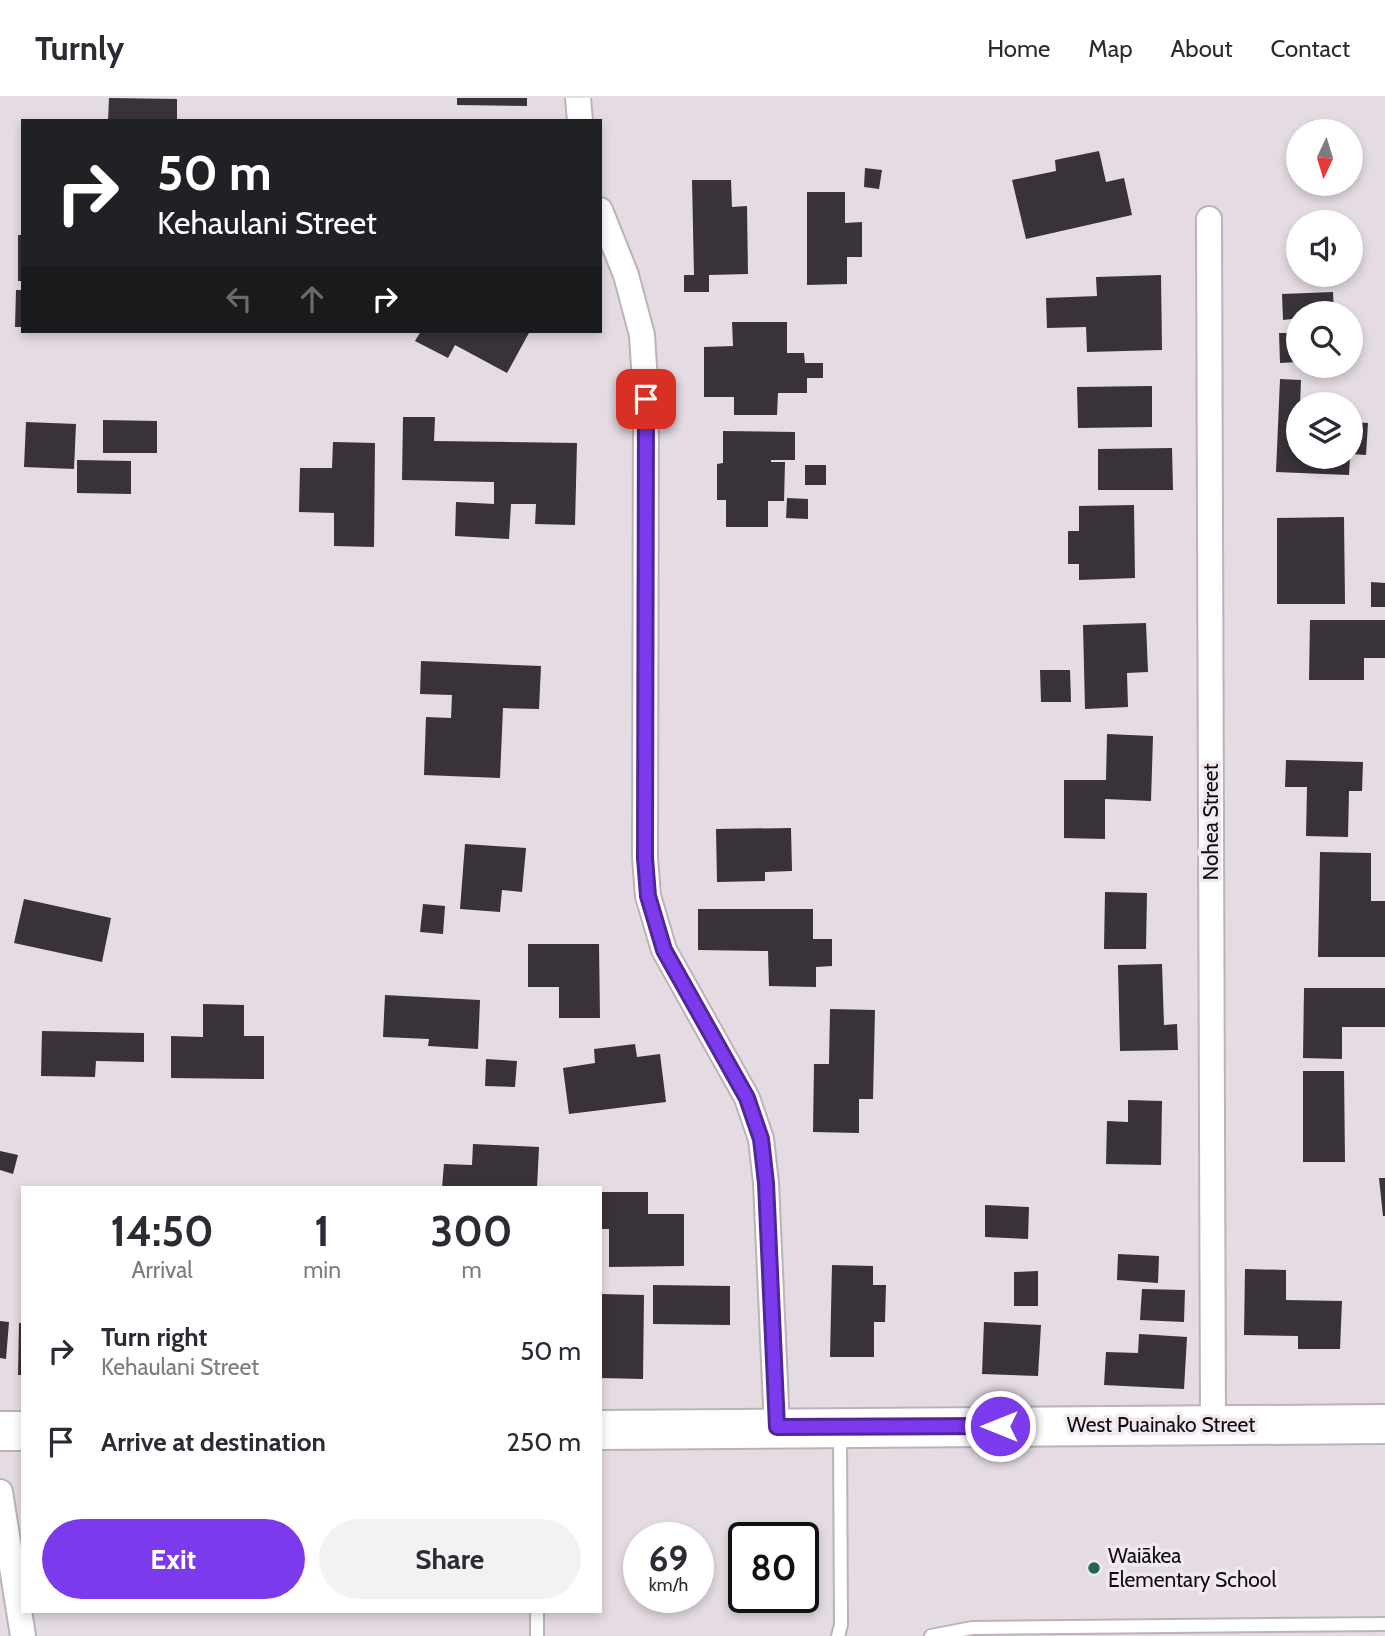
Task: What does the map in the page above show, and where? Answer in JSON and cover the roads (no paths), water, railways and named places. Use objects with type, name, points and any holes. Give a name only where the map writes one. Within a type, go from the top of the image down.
[{"type":"highway","name":"West Puainako Street","points":[[602,1430],[1385,1424]]},
{"type":"highway","points":[[0,1431],[21,1431]]},
{"type":"street","points":[[578,98],[580,119]]},
{"type":"street","points":[[602,215],[626,275],[642,335],[646,399],[645,858],[648,896],[664,950],[747,1098],[761,1139],[766,1183],[777,1427]]},
{"type":"street","name":"Nohea Street","points":[[1209,219],[1213,1425]]},
{"type":"street","points":[[0,1492],[23,1636]]},
{"type":"lane","points":[[838,1636],[841,1625],[840,1427]]},
{"type":"lane","points":[[537,1613],[537,1636]]},
{"type":"lane","points":[[932,1636],[972,1628],[1385,1624]]},
{"type":"place","name":"Waiākea Elementary School","points":[[1094,1568]]}]
